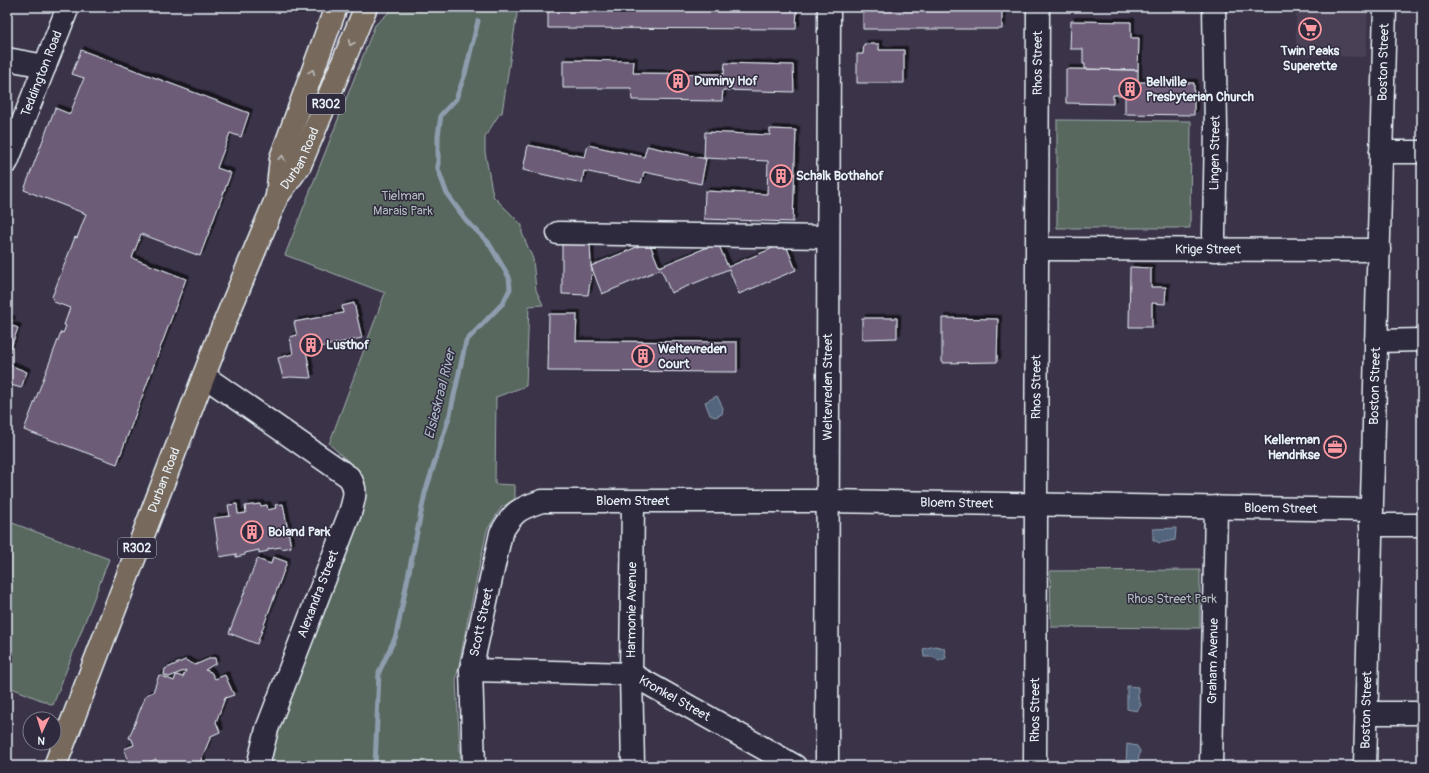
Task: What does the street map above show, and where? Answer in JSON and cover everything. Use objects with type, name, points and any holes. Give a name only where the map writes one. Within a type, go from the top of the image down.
[{"type":"main road","name":"Durban Road","points":[[277,197],[281,158],[336,7]]},
{"type":"main road","name":"Durban Road","points":[[55,766],[204,376],[277,197],[300,165],[366,7]]},
{"type":"street","name":"Teddington Road","points":[[7,162],[68,7]]},
{"type":"street","name":"Weltevreden Street","points":[[827,766],[829,7]]},
{"type":"street","name":"Rhos Street","points":[[1035,766],[1038,7]]},
{"type":"street","name":"Lingen Street","points":[[1214,7],[1216,128],[1215,250]]},
{"type":"street","name":"Boston Street","points":[[1365,766],[1386,7]]},
{"type":"street","points":[[7,59],[45,66]]},
{"type":"street","points":[[1381,152],[1422,152]]},
{"type":"street","points":[[558,233],[828,237]]},
{"type":"street","name":"Krige Street","points":[[1038,249],[1379,250]]},
{"type":"street","points":[[1376,341],[1422,340]]},
{"type":"street","name":"Alexandra Street","points":[[204,376],[349,477],[355,490],[350,513],[270,721],[258,766]]},
{"type":"street","name":"Bloem Street","points":[[542,501],[827,501],[1216,508],[1372,518],[1422,526]]},
{"type":"street","name":"Scott Street","points":[[474,766],[471,670],[501,533],[510,517],[523,507],[542,501]]},
{"type":"street","name":"Harmonie Avenue","points":[[633,502],[631,674],[633,766]]},
{"type":"street","name":"Graham Avenue","points":[[1211,766],[1216,508]]},
{"type":"street","name":"Kronkel Street","points":[[471,670],[631,674],[795,766]]},
{"type":"street","points":[[1366,713],[1422,713]]},
{"type":"shaded area","points":[[1296,7],[1368,7],[1366,57],[1296,55]]},
{"type":"green space","name":"Tielman Marais Park","points":[[395,7],[518,7],[502,113],[500,113],[485,137],[485,152],[493,196],[522,225],[522,233],[533,259],[536,290],[543,305],[529,306],[526,386],[496,397],[495,484],[515,485],[515,499],[501,508],[487,530],[467,624],[456,680],[461,766],[270,766],[275,739],[365,498],[356,468],[329,444],[385,293],[285,255],[375,25]]},
{"type":"green space","points":[[1057,120],[1191,121],[1190,228],[1057,228]]},
{"type":"green space","points":[[7,521],[109,559],[53,705],[7,686]]},
{"type":"green space","name":"Rhos Street Park","points":[[1200,570],[1200,628],[1051,627],[1050,571]]},
{"type":"water","points":[[717,396],[723,408],[722,414],[715,417],[710,415],[705,402]]},
{"type":"water","points":[[1176,528],[1175,540],[1160,543],[1153,540],[1153,529]]},
{"type":"water","points":[[935,646],[944,648],[946,658],[939,661],[933,657],[924,657],[923,649]]},
{"type":"water","points":[[1127,686],[1138,687],[1138,697],[1141,705],[1137,711],[1127,709]]},
{"type":"water","points":[[1127,744],[1137,746],[1140,751],[1137,766],[1126,766]]},
{"type":"building","points":[[548,7],[797,7],[796,29],[548,28]]},
{"type":"building","points":[[863,7],[1002,7],[1002,29],[863,29]]},
{"type":"building","points":[[1071,21],[1131,22],[1131,38],[1139,38],[1138,70],[1085,69],[1085,64],[1083,64],[1083,49],[1070,49]]},
{"type":"building","points":[[864,44],[879,44],[879,50],[904,50],[904,83],[857,83],[857,54],[863,54]]},
{"type":"building","points":[[81,50],[249,113],[241,137],[230,133],[217,168],[231,173],[200,256],[141,234],[132,258],[186,279],[117,464],[24,430],[61,332],[63,333],[66,326],[64,325],[70,308],[54,302],[52,297],[75,237],[77,238],[86,214],[24,190],[55,108],[70,114],[84,78],[72,74]]},
{"type":"building","name":"Duminy Hof","points":[[563,60],[634,61],[633,73],[724,74],[725,63],[793,65],[794,92],[723,90],[722,101],[632,100],[631,88],[563,88]]},
{"type":"building","name":"Bellville Presbyterian Church","points":[[1066,69],[1138,70],[1138,82],[1194,83],[1194,115],[1125,114],[1125,95],[1113,95],[1113,104],[1066,103]]},
{"type":"building","name":"Schalk Bothahof","points":[[770,129],[796,130],[793,222],[704,219],[705,191],[767,194],[768,161],[704,158],[705,132],[770,135]]},
{"type":"building","points":[[528,145],[585,157],[588,145],[644,157],[647,146],[706,159],[701,184],[644,172],[641,183],[584,171],[582,183],[523,170]]},
{"type":"building","points":[[562,239],[590,240],[592,270],[588,295],[562,294]]},
{"type":"building","points":[[649,242],[659,267],[718,243],[728,267],[785,243],[796,270],[739,294],[729,269],[671,293],[661,269],[602,294],[591,266]]},
{"type":"building","points":[[1130,267],[1151,268],[1151,287],[1166,287],[1165,304],[1152,303],[1152,327],[1129,327]]},
{"type":"building","name":"Lusthof","points":[[354,303],[362,338],[306,350],[311,378],[283,378],[278,358],[293,354],[290,337],[297,335],[294,322],[343,313],[342,306]]},
{"type":"building","name":"Weltevreden Court","points":[[549,314],[577,314],[576,341],[737,342],[737,372],[548,371]]},
{"type":"building","points":[[7,318],[12,320],[10,325],[18,328],[7,358]]},
{"type":"building","points":[[862,318],[897,318],[897,338],[862,339]]},
{"type":"building","points":[[942,318],[998,319],[997,362],[942,363]]},
{"type":"building","points":[[10,365],[27,372],[21,388],[11,385],[7,396],[7,369],[9,370]]},
{"type":"building","name":"Boland Park","points":[[237,504],[238,514],[246,513],[245,506],[260,504],[261,506],[267,505],[268,510],[276,508],[275,505],[283,504],[291,547],[282,549],[281,547],[268,549],[268,551],[259,553],[259,550],[245,553],[245,555],[236,557],[236,554],[220,557],[214,518],[230,516],[228,505]]},
{"type":"building","points":[[273,557],[287,562],[257,644],[229,633],[257,559],[271,564]]},
{"type":"building","points":[[211,658],[215,658],[216,663],[205,670],[211,672],[215,679],[225,675],[234,695],[225,698],[216,722],[220,732],[211,736],[201,760],[204,766],[157,766],[156,759],[141,766],[131,766],[124,749],[134,745],[132,739],[129,738],[146,695],[153,692],[159,675],[174,681],[176,675],[183,677],[186,670],[169,677],[164,675],[165,669],[185,660],[195,665]]},
{"type":"waterway","name":"Elsieskraal River","points":[[375,766],[379,672],[396,636],[425,493],[450,414],[466,341],[503,303],[510,289],[509,277],[488,242],[466,220],[447,194],[438,169],[438,136],[441,115],[456,99],[465,74],[478,21]]},
{"type":"place","name":"Twin Peaks Superette","points":[[1310,29]]},
{"type":"place","name":"Duminy Hof","points":[[678,81]]},
{"type":"place","name":"Bellville Presbyterian Church","points":[[1130,89]]},
{"type":"place","name":"Schalk Bothahof","points":[[781,176]]},
{"type":"place","name":"Lusthof","points":[[311,345]]},
{"type":"place","name":"Weltevreden Court","points":[[643,356]]},
{"type":"place","name":"Kellerman Hendrikse","points":[[1335,447]]},
{"type":"place","name":"Boland Park","points":[[252,532]]}]
